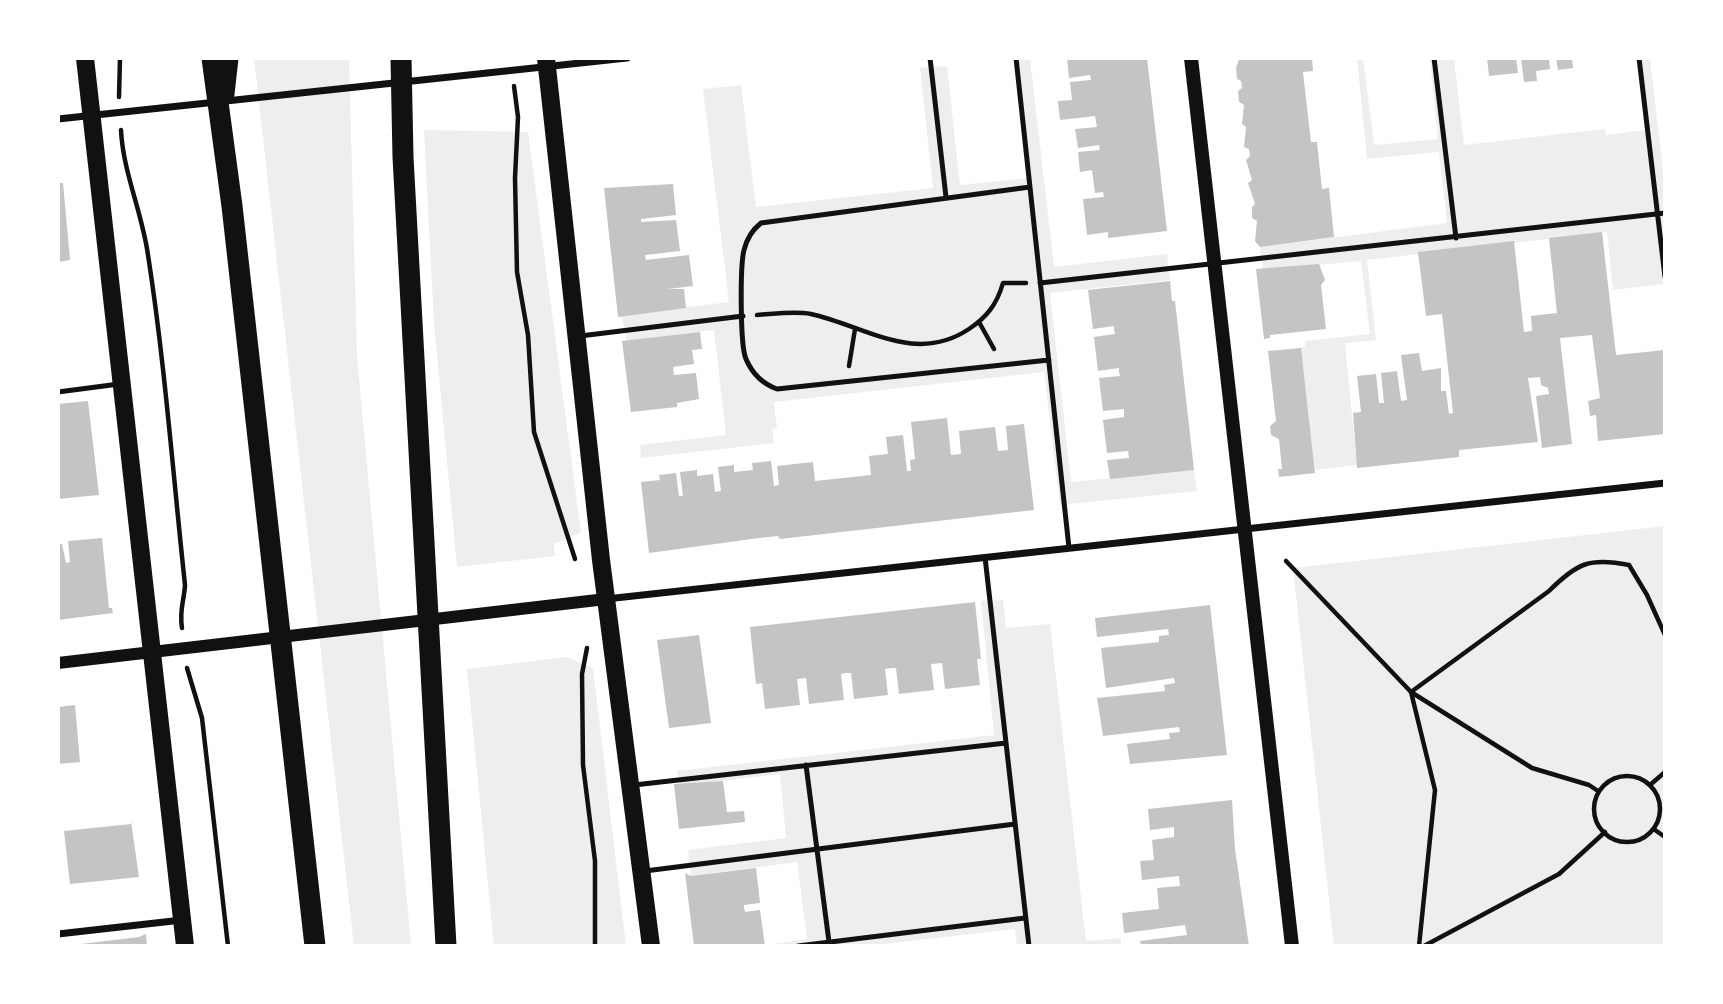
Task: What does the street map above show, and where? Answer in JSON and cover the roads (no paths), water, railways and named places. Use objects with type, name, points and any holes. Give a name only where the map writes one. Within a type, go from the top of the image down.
[{"type":"highway","points":[[212,58],[315,946]]},
{"type":"highway","points":[[220,121],[228,58]]},
{"type":"highway","points":[[401,58],[402,158],[446,946]]},
{"type":"main road","points":[[85,58],[185,946]]},
{"type":"main road","points":[[1191,58],[1292,946]]},
{"type":"main road","points":[[546,62],[606,599],[651,946]]},
{"type":"street","points":[[58,119],[424,80],[546,62],[626,58]]},
{"type":"street","points":[[58,663],[583,601],[1665,483]]},
{"type":"street","points":[[58,934],[182,920]]},
{"type":"lane","points":[[930,58],[946,197]]},
{"type":"lane","points":[[1016,58],[1069,548]]},
{"type":"lane","points":[[1434,58],[1456,238]]},
{"type":"lane","points":[[1639,58],[1665,277]]},
{"type":"lane","points":[[1030,187],[761,222],[751,231],[744,251],[742,346],[746,360],[767,385],[777,388],[1049,360]]},
{"type":"lane","points":[[1040,283],[1665,214]]},
{"type":"lane","points":[[577,337],[743,316]]},
{"type":"lane","points":[[58,392],[122,384]]},
{"type":"lane","points":[[985,558],[1028,946]]},
{"type":"lane","points":[[631,785],[1006,743]]},
{"type":"lane","points":[[806,765],[829,942]]},
{"type":"lane","points":[[642,871],[1015,824]]},
{"type":"lane","points":[[798,946],[1025,918]]}]
